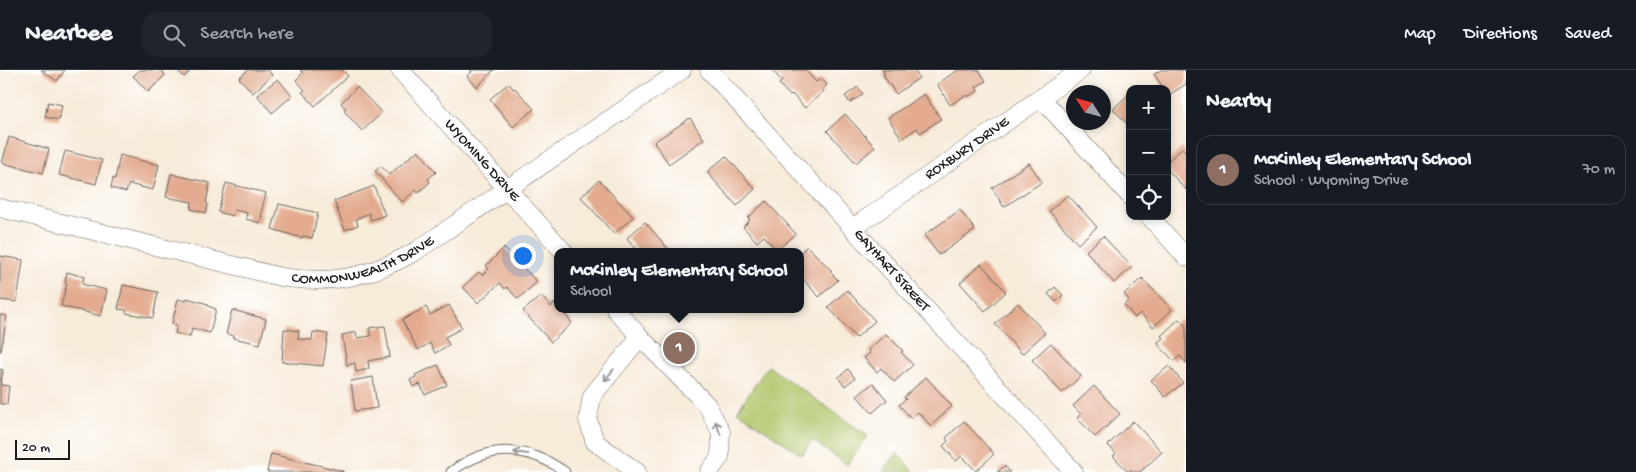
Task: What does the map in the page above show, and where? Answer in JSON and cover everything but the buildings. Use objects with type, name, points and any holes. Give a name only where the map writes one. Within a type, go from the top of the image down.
[{"type":"street","name":"WYOMING DRIVE","points":[[400,70],[560,248]]},
{"type":"street","name":"COMMONWEALTH DRIVE","points":[[0,208],[281,277],[325,281],[360,276],[397,262],[416,251],[682,70]]},
{"type":"street","name":"GAYHART STREET","points":[[708,70],[854,228],[1074,472]]},
{"type":"street","name":"ROXBURY DRIVE","points":[[854,228],[1081,70]]},
{"type":"street","points":[[1040,98],[1126,192]]},
{"type":"street","points":[[1153,220],[1186,257]]},
{"type":"street","points":[[618,313],[640,338],[707,406],[721,432],[720,457],[709,472]]},
{"type":"street","points":[[637,472],[596,442],[588,420],[592,396],[640,338]]},
{"type":"lane","points":[[451,472],[473,458],[496,451],[525,452],[551,462],[565,472]]},
{"type":"green space","points":[[768,366],[868,436],[847,465],[812,440],[802,455],[737,411]]},
{"type":"green space","points":[[897,453],[914,472],[883,472]]},
{"type":"place","name":"McKinley Elementary School","points":[[679,348]]}]
